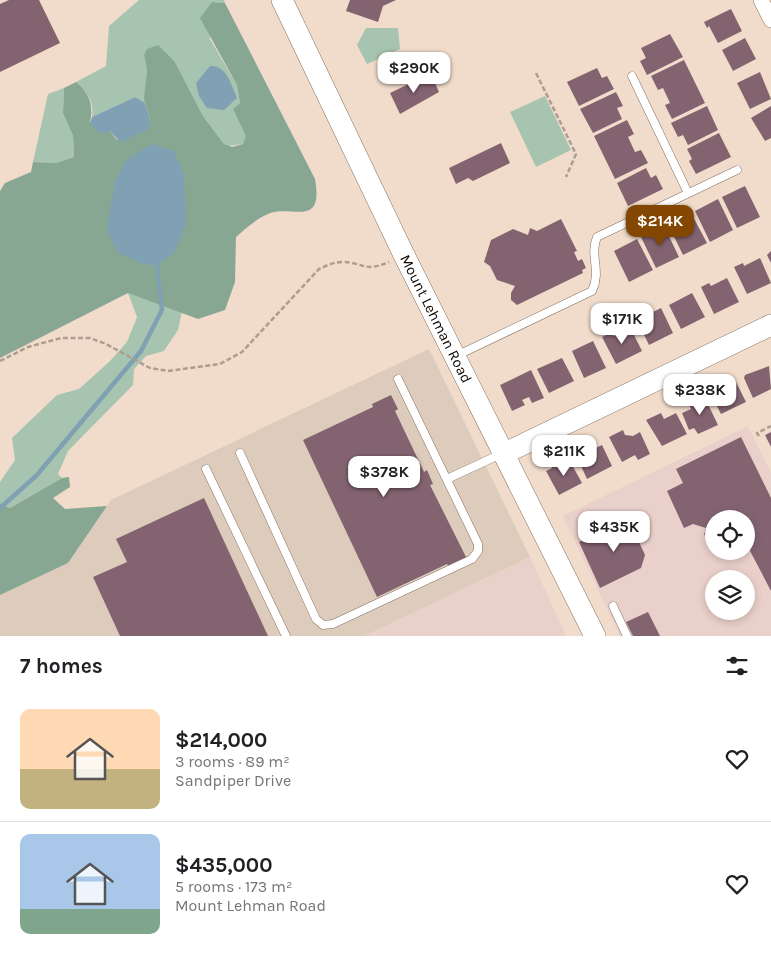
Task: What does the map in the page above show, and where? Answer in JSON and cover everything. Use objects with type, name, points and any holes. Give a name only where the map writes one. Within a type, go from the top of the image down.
[{"type":"main road","name":"Mount Lehman Road","points":[[282,0],[454,357],[594,636]]},
{"type":"main road","points":[[503,454],[771,325]]},
{"type":"street","points":[[761,0],[771,20]]},
{"type":"lane","points":[[632,76],[688,193]]},
{"type":"lane","points":[[454,357],[592,290],[598,280],[593,246],[597,237],[737,170]]},
{"type":"lane","points":[[240,453],[316,619],[323,625],[333,624],[472,558],[478,551],[478,544],[398,379]]},
{"type":"lane","points":[[447,479],[503,454]]},
{"type":"lane","points":[[206,469],[286,636]]},
{"type":"lane","points":[[613,606],[627,636]]},
{"type":"path","points":[[536,73],[576,154],[566,177]]},
{"type":"path","points":[[0,361],[28,347],[61,338],[90,338],[143,364],[168,371],[220,364],[242,352],[319,269],[330,264],[343,262],[364,268],[376,268],[404,255]]},
{"type":"path","points":[[759,436],[758,433],[771,426]]},
{"type":"shaded area","points":[[429,349],[530,557],[364,636],[0,636],[0,595],[68,563],[111,500]]},
{"type":"shaded area","points":[[748,426],[771,473],[771,636],[620,636],[563,516]]},
{"type":"shaded area","points":[[530,557],[566,636],[364,636]]},
{"type":"green space","points":[[139,0],[224,0],[225,3],[212,2],[210,39],[237,85],[240,103],[233,109],[247,136],[243,144],[228,146],[224,144],[203,116],[175,62],[144,55],[147,70],[145,103],[135,97],[92,117],[93,112],[89,97],[76,82],[106,66],[109,26]]},
{"type":"green space","points":[[212,2],[225,3],[315,179],[317,194],[315,204],[304,212],[268,214],[255,221],[236,237],[235,282],[225,310],[198,319],[128,293],[0,358],[0,191],[5,183],[31,172],[33,162],[56,163],[74,157],[73,136],[63,113],[64,88],[76,82],[84,90],[91,105],[90,122],[110,131],[117,140],[150,121],[144,99],[147,70],[144,55],[147,49],[158,45],[175,62],[203,116],[224,144],[232,147],[243,144],[246,136],[233,109],[240,103],[237,85],[200,18]]},
{"type":"green space","points":[[366,28],[398,28],[400,49],[367,64],[357,45]]},
{"type":"green space","points":[[64,88],[63,113],[73,136],[74,157],[56,163],[33,162],[48,94]]},
{"type":"green space","points":[[545,96],[571,150],[536,167],[510,112]]},
{"type":"green space","points":[[128,293],[182,311],[178,330],[164,351],[146,356],[134,369],[133,385],[68,451],[58,474],[62,478],[10,508],[0,503],[0,482],[15,460],[12,438],[57,395],[79,389],[110,361],[127,342],[137,317]]},
{"type":"green space","points":[[69,477],[70,487],[53,498],[65,509],[107,506],[68,563],[0,595],[0,503],[10,508],[62,478]]},
{"type":"water","points":[[210,66],[221,69],[224,72],[237,98],[224,110],[207,108],[199,96],[196,83]]},
{"type":"water","points":[[135,97],[145,103],[150,121],[149,129],[120,142],[110,131],[102,133],[96,130],[90,123],[92,117]]},
{"type":"water","points":[[152,144],[174,151],[184,175],[186,225],[174,253],[157,265],[142,264],[117,252],[107,229],[115,182],[126,160]]},
{"type":"building","points":[[9,0],[39,0],[60,43],[0,72],[0,4]]},
{"type":"building","points":[[350,0],[396,0],[383,6],[378,22],[346,11]]},
{"type":"building","points":[[731,9],[742,31],[718,43],[709,26],[707,28],[704,22]]},
{"type":"building","points":[[670,34],[683,57],[647,75],[640,61],[646,58],[641,48]]},
{"type":"building","points":[[745,38],[756,59],[733,71],[722,50]]},
{"type":"building","points":[[684,60],[705,103],[672,119],[665,105],[670,103],[663,88],[658,90],[651,76]]},
{"type":"building","points":[[597,68],[602,78],[607,76],[614,89],[579,106],[567,82]]},
{"type":"building","points":[[760,72],[771,99],[750,109],[737,83]]},
{"type":"building","points":[[432,76],[439,92],[400,114],[390,93],[415,81],[417,83]]},
{"type":"building","points":[[616,92],[623,106],[617,108],[622,119],[593,133],[580,109]]},
{"type":"building","points":[[707,106],[718,130],[688,145],[683,135],[678,137],[671,123]]},
{"type":"building","points":[[771,106],[771,138],[765,141],[751,118]]},
{"type":"building","points":[[627,120],[634,134],[628,137],[635,152],[641,150],[648,163],[615,179],[594,136]]},
{"type":"building","points":[[719,133],[731,157],[696,174],[689,161],[692,159],[687,149]]},
{"type":"building","points":[[501,143],[510,163],[473,181],[468,178],[456,184],[449,168]]},
{"type":"building","points":[[646,168],[651,178],[656,175],[663,189],[628,206],[617,183]]},
{"type":"building","points":[[745,186],[760,217],[737,228],[722,197]]},
{"type":"building","points":[[718,199],[733,230],[710,242],[695,211]]},
{"type":"building","points":[[691,213],[707,243],[683,255],[668,224]]},
{"type":"building","points":[[561,219],[577,251],[574,252],[578,261],[582,259],[586,268],[582,270],[583,273],[517,305],[511,300],[511,293],[515,286],[497,280],[490,266],[484,262],[491,240],[513,229],[528,235],[530,228],[537,231]]},
{"type":"building","points":[[664,226],[679,257],[656,268],[641,237]]},
{"type":"building","points":[[637,239],[653,270],[629,282],[614,251]]},
{"type":"building","points":[[771,251],[771,263],[767,255]]},
{"type":"building","points":[[760,258],[771,283],[747,294],[734,267],[743,263],[744,266]]},
{"type":"building","points":[[727,278],[739,302],[714,314],[701,287],[709,283],[711,286]]},
{"type":"building","points":[[692,293],[705,317],[681,329],[669,305]]},
{"type":"building","points":[[661,308],[673,333],[649,345],[635,316],[645,311],[647,315]]},
{"type":"building","points":[[630,327],[642,351],[616,364],[602,337],[611,333],[614,336]]},
{"type":"building","points":[[593,341],[606,368],[584,378],[572,351]]},
{"type":"building","points":[[562,358],[574,381],[549,393],[537,369]]},
{"type":"building","points":[[769,366],[771,389],[753,398],[744,378],[745,375]]},
{"type":"building","points":[[531,370],[544,398],[532,403],[529,397],[522,400],[525,405],[512,411],[500,385]]},
{"type":"building","points":[[735,380],[746,402],[721,414],[711,395]]},
{"type":"building","points":[[391,395],[398,409],[395,411],[424,472],[427,470],[433,484],[430,485],[467,559],[449,567],[447,564],[377,597],[303,440],[373,407],[372,404]]},
{"type":"building","points":[[704,396],[718,425],[698,434],[694,428],[689,430],[682,413],[691,409],[688,403]]},
{"type":"building","points":[[661,413],[664,419],[676,413],[687,434],[662,446],[646,420]]},
{"type":"building","points":[[623,430],[625,435],[633,436],[640,432],[650,454],[638,460],[635,455],[622,462],[609,437]]},
{"type":"building","points":[[771,432],[771,447],[765,435]]},
{"type":"building","points":[[741,437],[771,498],[771,591],[755,560],[755,510],[705,510],[705,528],[693,524],[684,528],[667,491],[683,483],[676,469]]},
{"type":"building","points":[[602,445],[612,466],[587,479],[577,457]]},
{"type":"building","points":[[559,461],[563,467],[571,463],[582,483],[559,495],[546,471],[552,468],[551,465]]},
{"type":"building","points":[[204,498],[268,636],[120,636],[93,577],[127,562],[116,539]]},
{"type":"building","points":[[628,518],[645,555],[641,568],[600,588],[579,542]]},
{"type":"building","points":[[648,612],[660,636],[633,636],[626,622]]},
{"type":"waterway","points":[[0,508],[36,476],[141,351],[162,310],[157,265]]}]
